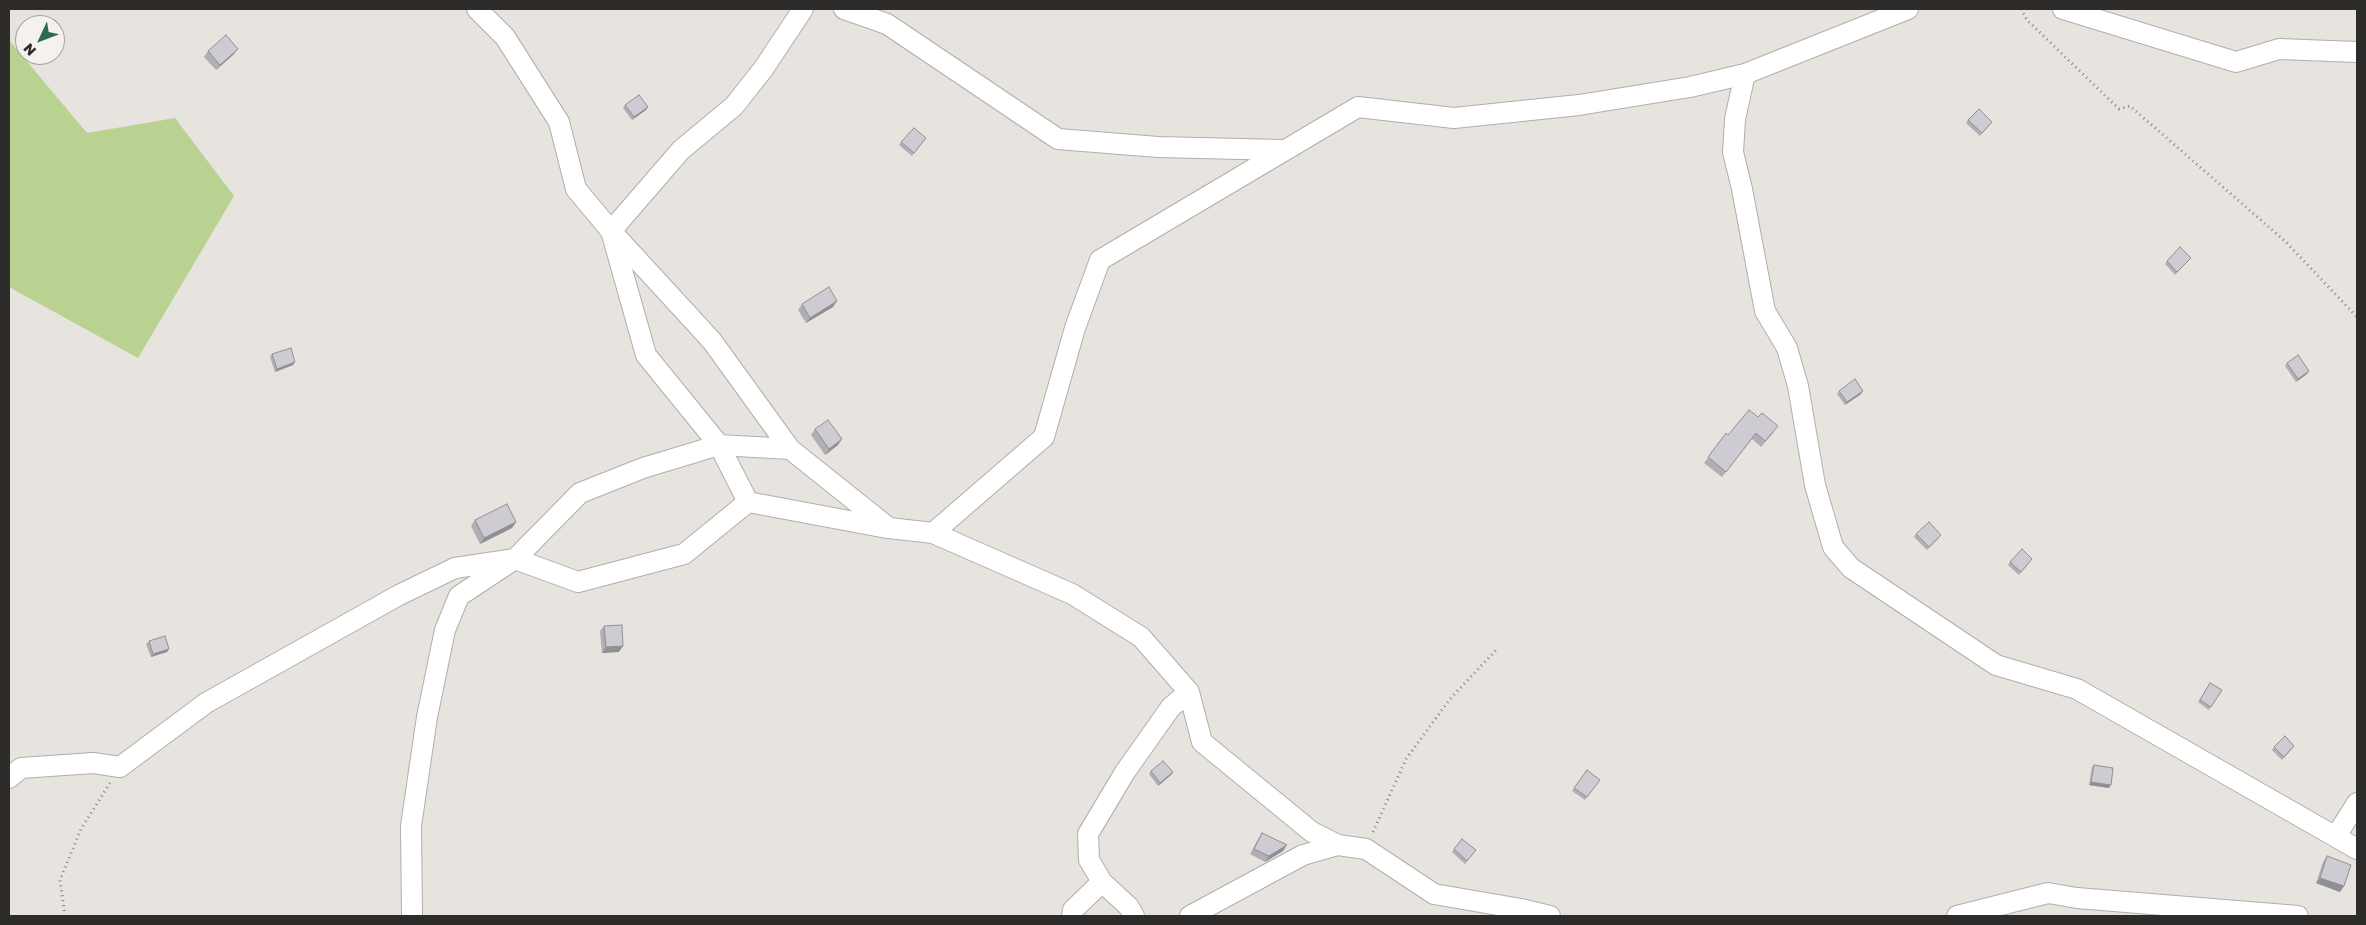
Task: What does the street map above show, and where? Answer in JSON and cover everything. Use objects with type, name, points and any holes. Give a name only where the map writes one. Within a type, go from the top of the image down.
[{"type":"street","points":[[477,9],[505,37],[560,122],[576,189],[611,231],[712,341],[790,449],[889,528]]},
{"type":"street","points":[[611,231],[681,150],[734,106],[764,68],[803,9]]},
{"type":"street","points":[[844,9],[887,24],[1058,139],[1158,147],[1282,150]]},
{"type":"street","points":[[933,533],[1044,437],[1075,328],[1100,260],[1282,150],[1358,107],[1454,118],[1579,106],[1745,74],[1908,9]]},
{"type":"street","points":[[2063,9],[2236,62],[2279,49],[2357,52]]},
{"type":"street","points":[[1745,74],[1734,119],[1733,152],[1742,189],[1765,311],[1786,348],[1798,386],[1815,485],[1833,547],[1851,568],[1996,665],[2076,689],[2357,849]]},
{"type":"street","points":[[611,231],[646,356],[719,445],[748,502]]},
{"type":"street","points":[[412,916],[411,826],[427,717],[445,630],[459,596],[515,559],[580,492],[643,468],[719,445],[790,449]]},
{"type":"street","points":[[9,778],[21,768],[93,763],[120,767],[206,703],[399,595],[455,568],[515,559],[578,582],[684,554],[748,502],[889,528],[933,533],[1080,599],[1141,637],[1189,692],[1202,742],[1312,832],[1338,845],[1366,849],[1434,894],[1521,908],[1550,916]]},
{"type":"street","points":[[1134,916],[1128,907],[1102,882],[1089,860],[1088,834],[1125,772],[1171,707],[1189,692]]},
{"type":"street","points":[[2336,836],[2357,803]]},
{"type":"street","points":[[1190,916],[1303,854],[1338,845]]},
{"type":"street","points":[[1072,916],[1073,910],[1102,882]]},
{"type":"street","points":[[1957,916],[2048,893],[2077,898],[2298,916]]},
{"type":"path","points":[[2021,9],[2027,20],[2119,109],[2130,106],[2286,242],[2357,317]]},
{"type":"path","points":[[1366,849],[1406,759],[1450,700],[1497,649]]},
{"type":"path","points":[[65,916],[60,880],[82,829],[120,767]]},
{"type":"green space","points":[[9,40],[15,47],[15,65],[30,65],[87,133],[175,118],[234,196],[138,358],[9,287]]},
{"type":"building","points":[[226,35],[238,49],[220,65],[208,51]]},
{"type":"building","points":[[639,95],[648,107],[634,117],[625,105]]},
{"type":"building","points":[[1979,109],[1992,122],[1982,133],[1968,120]]},
{"type":"building","points":[[914,128],[926,138],[914,153],[901,142]]},
{"type":"building","points":[[2180,247],[2191,258],[2177,272],[2167,261]]},
{"type":"building","points":[[829,287],[837,301],[810,318],[802,304]]},
{"type":"building","points":[[291,348],[295,362],[277,369],[272,354]]},
{"type":"building","points":[[2298,355],[2309,371],[2298,379],[2287,363]]},
{"type":"building","points":[[1855,379],[1863,391],[1847,402],[1839,391]]},
{"type":"building","points":[[1749,410],[1758,417],[1762,413],[1778,426],[1765,441],[1756,433],[1726,472],[1708,457],[1726,433],[1728,435]]},
{"type":"building","points":[[828,420],[842,439],[829,449],[815,429]]},
{"type":"building","points":[[507,504],[516,522],[484,538],[475,520]]},
{"type":"building","points":[[1929,522],[1941,535],[1929,547],[1916,534]]},
{"type":"building","points":[[2022,549],[2032,559],[2021,572],[2010,562]]},
{"type":"building","points":[[622,625],[623,646],[606,647],[604,626]]},
{"type":"building","points":[[165,636],[169,649],[153,654],[149,641]]},
{"type":"building","points":[[2210,683],[2222,690],[2211,707],[2200,700]]},
{"type":"building","points":[[2285,736],[2294,746],[2284,757],[2274,747]]},
{"type":"building","points":[[1163,761],[1173,772],[1160,783],[1151,771]]},
{"type":"building","points":[[2094,765],[2113,768],[2111,785],[2091,782]]},
{"type":"building","points":[[1587,770],[1600,780],[1587,797],[1574,788]]},
{"type":"building","points":[[1262,833],[1287,845],[1269,856],[1254,849]]},
{"type":"building","points":[[1462,839],[1476,850],[1467,861],[1454,849]]},
{"type":"building","points":[[2327,856],[2351,865],[2344,886],[2320,878]]}]
